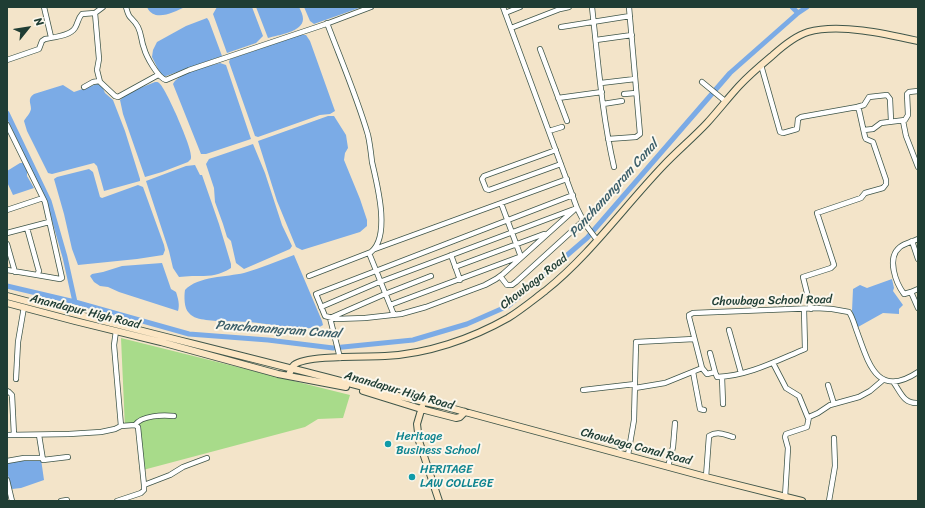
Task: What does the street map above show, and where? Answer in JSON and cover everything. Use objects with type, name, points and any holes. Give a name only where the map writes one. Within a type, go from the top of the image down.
[{"type":"main road","name":"Chowbaga Road","points":[[292,368],[299,362],[308,360],[399,355],[416,352],[482,331],[509,317],[571,269],[596,238],[662,166],[701,129],[723,99],[776,52],[798,37],[817,30],[834,28],[918,41]]},
{"type":"main road","name":"Anandapur High Road","points":[[7,296],[81,316],[292,368],[402,398],[465,412]]},
{"type":"main road","name":"Anandapur High Road","points":[[7,303],[161,342],[278,374],[353,388],[421,410],[456,418],[460,417],[465,412]]},
{"type":"main road","points":[[289,375],[292,368]]},
{"type":"main road","points":[[423,402],[417,424],[419,441],[439,501]]},
{"type":"main road","name":"Chowbaga Canal Road","points":[[465,412],[668,467],[802,501]]},
{"type":"street","points":[[44,7],[51,37]]},
{"type":"street","points":[[7,60],[39,49],[42,41],[72,31],[76,27],[78,19],[82,14],[95,13],[103,7]]},
{"type":"street","points":[[126,7],[129,16],[138,26],[142,37],[143,48],[158,75],[163,79],[171,78],[188,70],[371,7]]},
{"type":"street","points":[[503,7],[573,195],[576,209],[584,223],[596,238]]},
{"type":"street","points":[[505,13],[520,7]]},
{"type":"street","points":[[511,28],[569,7]]},
{"type":"street","points":[[592,7],[603,104],[614,167]]},
{"type":"street","points":[[608,139],[636,137],[640,134],[629,7]]},
{"type":"street","points":[[95,13],[99,59],[97,70],[100,82],[112,94],[118,97],[158,75]]},
{"type":"street","points":[[561,26],[630,16]]},
{"type":"street","points":[[327,23],[368,137],[380,203],[379,239],[374,250]]},
{"type":"street","points":[[596,40],[632,35]]},
{"type":"street","points":[[540,49],[567,121]]},
{"type":"street","points":[[761,65],[779,131],[781,133],[797,129],[798,120],[801,117],[857,107],[864,104],[869,97],[887,95],[890,99],[891,121]]},
{"type":"street","points":[[601,83],[635,78]]},
{"type":"street","points":[[84,87],[93,82],[100,82]]},
{"type":"street","points":[[702,82],[723,99]]},
{"type":"street","points":[[864,130],[873,128],[881,123],[903,121],[908,115],[908,93],[918,91]]},
{"type":"street","points":[[558,98],[602,92]]},
{"type":"street","points":[[624,94],[636,93]]},
{"type":"street","points":[[603,104],[622,101]]},
{"type":"street","points":[[811,309],[803,277],[831,268],[834,265],[817,213],[861,198],[865,193],[884,188],[886,184],[873,142],[866,139],[857,107]]},
{"type":"street","points":[[903,121],[906,136],[918,167]]},
{"type":"street","points":[[7,124],[43,198],[62,278],[60,279],[7,270]]},
{"type":"street","points":[[549,131],[562,127]]},
{"type":"street","points":[[556,150],[484,176],[482,179],[486,189],[489,190],[561,164]]},
{"type":"street","points":[[309,276],[374,250],[567,179]]},
{"type":"street","points":[[573,195],[316,294],[325,316],[330,318],[365,318],[394,315],[433,304],[485,285],[500,276],[576,209]]},
{"type":"street","points":[[7,210],[43,198]]},
{"type":"street","points":[[501,203],[522,256]]},
{"type":"street","points":[[321,307],[380,282],[576,209]]},
{"type":"street","points":[[7,233],[49,222]]},
{"type":"street","points":[[500,276],[507,285],[512,285],[584,223]]},
{"type":"street","points":[[27,228],[39,271],[37,275]]},
{"type":"street","points":[[456,267],[547,233]]},
{"type":"street","points":[[918,239],[901,246],[896,251],[893,263],[898,285],[904,294],[918,289]]},
{"type":"street","points":[[912,242],[918,259]]},
{"type":"street","points":[[7,244],[15,272]]},
{"type":"street","points":[[369,253],[394,315]]},
{"type":"street","points":[[451,255],[460,280]]},
{"type":"street","points":[[390,305],[522,256]]},
{"type":"street","points":[[330,318],[431,276]]},
{"type":"street","points":[[911,292],[918,308]]},
{"type":"street","points":[[16,379],[18,342],[24,307]]},
{"type":"street","points":[[710,353],[716,377],[722,377],[756,371],[805,349],[804,309]]},
{"type":"street","name":"Chowbaga School Road","points":[[702,368],[689,317],[691,313],[837,309],[850,312],[867,359],[875,372],[883,380]]},
{"type":"street","points":[[330,318],[340,358]]},
{"type":"street","points":[[729,330],[741,373]]},
{"type":"street","points":[[116,331],[114,345],[121,426]]},
{"type":"street","points":[[628,455],[634,426],[636,342],[694,339]]},
{"type":"street","points":[[773,363],[786,388],[799,396],[808,418],[807,426],[786,434],[785,438],[788,448],[786,497]]},
{"type":"street","points":[[583,390],[655,385],[702,368],[706,374],[715,372]]},
{"type":"street","points":[[693,372],[700,409],[704,410]]},
{"type":"street","points":[[808,418],[834,404],[859,397],[870,391],[883,380],[894,383],[910,378],[918,372]]},
{"type":"street","points":[[722,377],[723,404]]},
{"type":"street","points":[[894,383],[906,401],[918,403]]},
{"type":"street","points":[[828,385],[834,404]]},
{"type":"street","points":[[7,391],[12,395],[14,434]]},
{"type":"street","points":[[7,435],[101,432],[121,426],[135,425],[141,420],[162,416],[174,416]]},
{"type":"street","points":[[668,467],[673,447],[675,423]]},
{"type":"street","points":[[117,501],[141,493],[144,490],[138,428],[135,425]]},
{"type":"street","points":[[706,477],[709,436],[718,433],[733,437]]},
{"type":"street","points":[[39,435],[42,458]]},
{"type":"street","points":[[828,501],[835,466],[834,438]]},
{"type":"street","points":[[7,461],[42,458],[45,461],[68,457]]},
{"type":"street","points":[[144,485],[207,458]]},
{"type":"street","points":[[7,480],[12,501]]},
{"type":"street","points":[[61,501],[67,500]]},
{"type":"green space","points":[[121,338],[350,395],[343,418],[318,419],[305,427],[143,470],[138,427],[125,428]]},
{"type":"water","points":[[147,7],[185,7],[164,15],[159,15],[150,12]]},
{"type":"water","points":[[217,7],[252,7],[263,36],[256,43],[227,53],[213,14]]},
{"type":"water","points":[[256,7],[299,7],[303,16],[302,23],[295,30],[268,38]]},
{"type":"water","points":[[304,7],[362,7],[314,24],[310,21]]},
{"type":"water","points":[[207,18],[222,56],[163,76],[152,57],[153,50],[157,42],[186,26]]},
{"type":"water","points":[[300,35],[306,35],[310,41],[335,111],[330,114],[320,115],[258,137],[255,136],[229,62],[230,59]]},
{"type":"water","points":[[220,63],[226,65],[251,139],[206,154],[201,154],[173,84],[181,76],[187,73]]},
{"type":"water","points":[[155,82],[159,83],[173,108],[188,142],[191,158],[188,162],[145,177],[123,114],[120,100],[130,92]]},
{"type":"water","points":[[97,84],[102,86],[105,93],[113,100],[125,131],[140,179],[140,181],[104,191],[97,166],[94,163],[52,174],[48,173],[27,131],[24,121],[31,109],[30,99],[34,94],[63,85],[74,92]]},
{"type":"water","points":[[328,116],[334,116],[346,135],[348,148],[345,153],[344,160],[360,199],[367,220],[367,226],[360,232],[302,250],[296,247],[277,201],[258,141]]},
{"type":"water","points":[[253,144],[265,173],[282,225],[292,246],[290,249],[244,269],[236,263],[231,241],[227,237],[215,202],[214,188],[206,164],[209,159]]},
{"type":"water","points":[[20,163],[23,163],[27,171],[27,176],[34,188],[13,195],[7,182],[7,171]]},
{"type":"water","points":[[195,165],[200,175],[202,175],[219,224],[231,268],[221,273],[212,275],[179,277],[173,268],[169,251],[146,181],[186,166]]},
{"type":"water","points":[[89,169],[93,172],[100,197],[102,198],[138,185],[143,187],[164,245],[165,250],[163,255],[78,265],[72,249],[54,179]]},
{"type":"water","points":[[294,255],[322,321],[323,325],[318,328],[298,328],[249,322],[211,321],[195,317],[187,311],[185,290],[191,285],[213,278],[244,273]]},
{"type":"water","points":[[162,263],[171,289],[176,292],[179,304],[178,311],[108,287],[100,286],[94,282],[90,276],[92,274],[122,266]]},
{"type":"water","points":[[892,279],[894,288],[893,291],[903,305],[899,309],[899,314],[883,313],[858,327],[852,311],[853,289],[860,285],[867,288]]},
{"type":"water","points":[[41,459],[44,480],[21,488],[12,489],[7,472],[7,463]]},
{"type":"waterway","points":[[792,7],[798,13]]},
{"type":"waterway","name":"Panchanangram Canal","points":[[7,286],[75,302],[189,334],[268,340],[333,348],[413,340],[467,324],[508,306],[587,238],[730,73],[798,13],[807,7]]},
{"type":"waterway","points":[[7,113],[49,201],[65,257],[75,302]]},
{"type":"place","name":"Heritage Business School","points":[[388,444]]},
{"type":"place","name":"HERITAGE LAW COLLEGE","points":[[412,477]]}]
